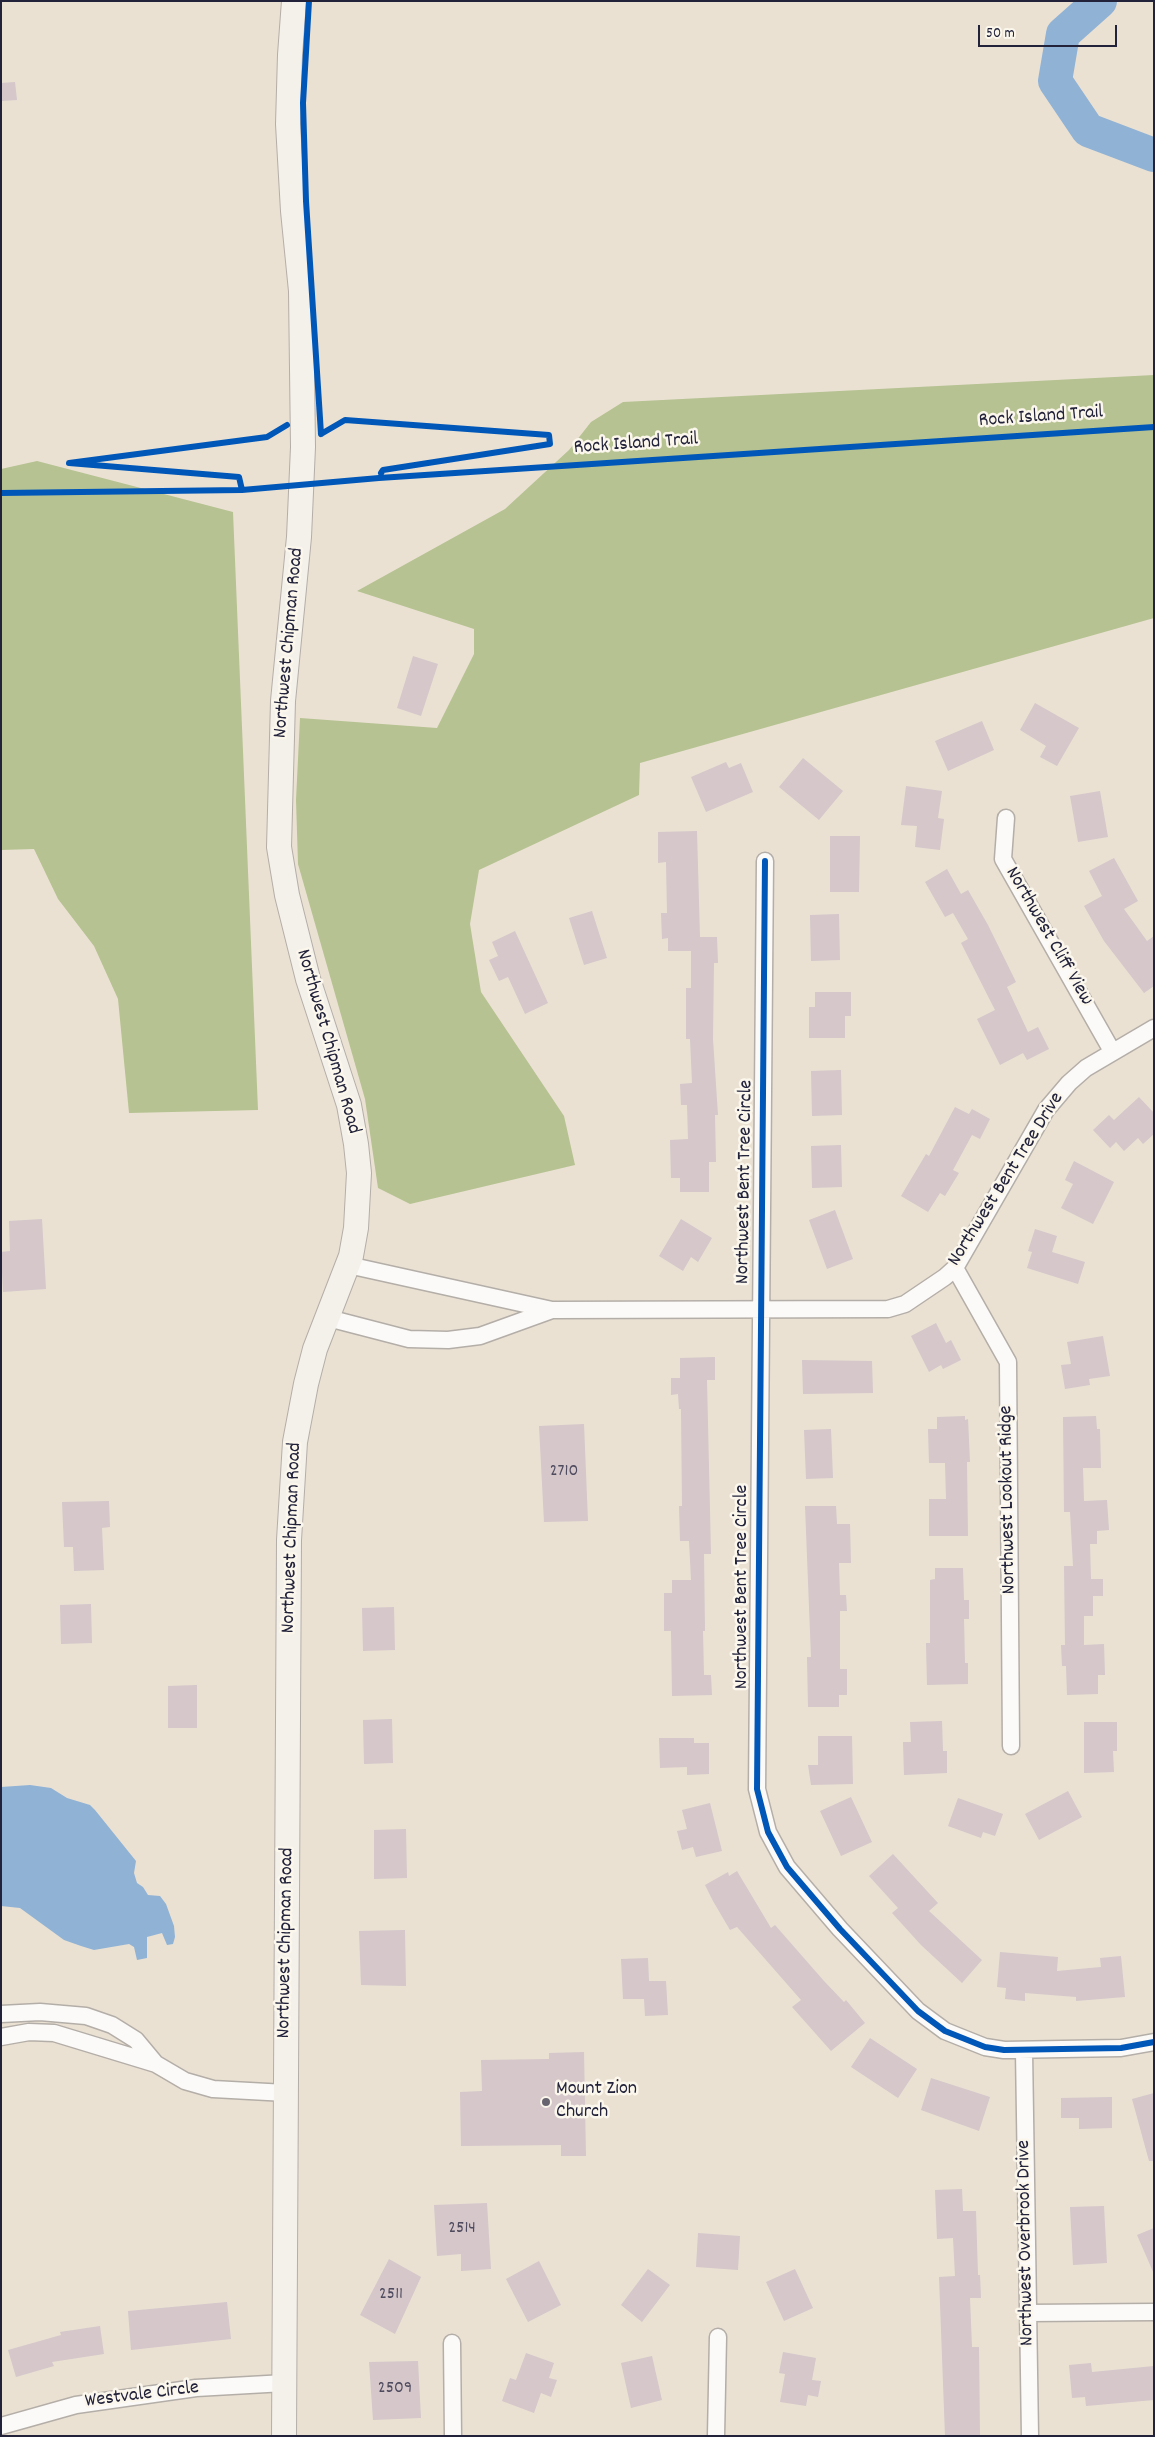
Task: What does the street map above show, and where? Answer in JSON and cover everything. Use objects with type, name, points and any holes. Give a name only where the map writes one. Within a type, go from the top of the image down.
[{"type":"main road","name":"Northwest Chipman Road","points":[[284,2436],[290,1530],[295,1442],[306,1384],[315,1350],[348,1265],[357,1223],[359,1173],[349,1105],[308,979],[287,895],[279,847],[283,701],[299,536],[303,447],[301,291],[293,211],[288,124],[294,1]]},
{"type":"street","name":"Northwest Cliff View","points":[[1006,818],[1003,859],[1112,1051]]},
{"type":"street","name":"Northwest Bent Tree Circle","points":[[765,861],[758,1788],[768,1832],[787,1867],[840,1929],[918,2011],[945,2031],[985,2048],[1024,2051],[1121,2048],[1154,2042]]},
{"type":"street","name":"Northwest Bent Tree Drive","points":[[348,1265],[552,1310],[888,1309],[905,1304],[945,1277],[954,1268],[1046,1110],[1068,1083],[1086,1068],[1112,1051],[1154,1028]]},
{"type":"street","name":"Northwest Lookout Ridge","points":[[954,1268],[1008,1362],[1011,1746]]},
{"type":"street","name":"Northwest Bent Tree Drive","points":[[328,1318],[409,1339],[448,1340],[480,1336],[552,1310]]},
{"type":"street","points":[[1,2014],[40,2012],[86,2016],[112,2025],[136,2040],[156,2064]]},
{"type":"street","points":[[1,2036],[29,2032],[54,2033],[156,2064],[185,2081],[213,2089],[286,2093]]},
{"type":"street","name":"Northwest Overbrook Drive","points":[[1024,2051],[1030,2436]]},
{"type":"street","points":[[1028,2313],[1154,2312]]},
{"type":"street","points":[[716,2436],[718,2337]]},
{"type":"street","points":[[452,2343],[453,2436]]},
{"type":"street","name":"Westvale Circle","points":[[1,2426],[76,2405],[196,2388],[285,2383]]},
{"type":"green space","points":[[1154,375],[1154,618],[640,763],[639,795],[479,870],[470,924],[481,992],[564,1116],[575,1165],[410,1204],[378,1188],[365,1099],[298,864],[296,800],[300,718],[437,728],[474,654],[474,629],[357,591],[505,509],[569,450],[591,422],[623,402]]},
{"type":"green space","points":[[37,461],[233,512],[258,1110],[129,1113],[118,999],[94,946],[58,899],[34,849],[1,850],[1,469]]},
{"type":"water","points":[[30,1785],[51,1788],[67,1798],[90,1805],[95,1810],[136,1861],[134,1873],[137,1883],[143,1887],[148,1895],[160,1896],[166,1904],[174,1926],[175,1937],[173,1944],[167,1945],[162,1933],[147,1937],[147,1958],[137,1960],[134,1947],[129,1944],[94,1950],[64,1940],[20,1908],[1,1906],[1,1787]]},
{"type":"building","points":[[15,82],[17,100],[1,101],[1,83]]},
{"type":"building","points":[[413,656],[438,664],[421,716],[397,708]]},
{"type":"building","points":[[1035,703],[1079,728],[1057,766],[1040,757],[1046,746],[1020,730]]},
{"type":"building","points":[[982,721],[994,750],[948,771],[935,741]]},
{"type":"building","points":[[803,758],[843,791],[819,820],[779,787]]},
{"type":"building","points":[[726,762],[729,768],[741,763],[753,792],[706,812],[691,777]]},
{"type":"building","points":[[906,786],[942,791],[938,818],[944,819],[940,850],[915,847],[917,826],[901,825]]},
{"type":"building","points":[[1100,791],[1108,837],[1078,842],[1070,796]]},
{"type":"building","points":[[697,831],[700,937],[717,937],[718,963],[714,963],[713,1039],[718,1115],[715,1115],[716,1162],[709,1162],[709,1192],[680,1192],[680,1178],[671,1178],[670,1140],[688,1139],[687,1105],[681,1105],[680,1084],[692,1083],[690,1039],[686,1039],[686,988],[691,988],[691,951],[668,951],[668,938],[662,939],[661,913],[667,913],[666,862],[658,863],[658,832]]},
{"type":"building","points":[[830,836],[860,836],[859,892],[830,892]]},
{"type":"building","points":[[1114,858],[1138,901],[1124,909],[1147,941],[1154,936],[1154,986],[1144,993],[1104,941],[1084,906],[1102,896],[1089,871]]},
{"type":"building","points":[[947,869],[961,894],[968,890],[988,925],[1016,982],[1007,987],[1028,1032],[1038,1027],[1049,1049],[1027,1060],[1023,1053],[1000,1065],[977,1019],[995,1010],[961,943],[968,939],[953,913],[945,917],[925,882]]},
{"type":"building","points":[[592,911],[607,958],[584,965],[569,918]]},
{"type":"building","points":[[839,914],[840,960],[811,961],[810,915]]},
{"type":"building","points":[[515,931],[548,1003],[525,1014],[508,977],[499,981],[489,960],[498,956],[492,942]]},
{"type":"building","points":[[815,992],[851,992],[851,1016],[845,1016],[845,1038],[809,1038],[809,1007],[815,1007]]},
{"type":"building","points":[[841,1070],[842,1115],[812,1116],[811,1071]]},
{"type":"building","points":[[1139,1097],[1154,1113],[1154,1134],[1143,1144],[1138,1138],[1124,1151],[1116,1142],[1110,1148],[1093,1130],[1109,1115],[1114,1120]]},
{"type":"building","points":[[955,1107],[969,1114],[972,1109],[990,1119],[980,1139],[972,1135],[953,1170],[959,1173],[945,1196],[940,1193],[928,1212],[901,1196],[926,1154],[929,1156]]},
{"type":"building","points":[[841,1145],[842,1187],[812,1188],[811,1146]]},
{"type":"building","points":[[1074,1161],[1114,1182],[1093,1224],[1061,1208],[1073,1184],[1065,1180]]},
{"type":"building","points":[[835,1210],[853,1259],[827,1269],[809,1220]]},
{"type":"building","points":[[42,1219],[46,1289],[3,1292],[1,1252],[10,1251],[9,1221]]},
{"type":"building","points":[[681,1219],[712,1238],[698,1262],[691,1257],[683,1271],[659,1256]]},
{"type":"building","points":[[1035,1229],[1057,1236],[1052,1252],[1085,1262],[1078,1284],[1027,1268],[1032,1252],[1028,1251]]},
{"type":"building","points":[[936,1323],[946,1343],[951,1340],[961,1360],[943,1369],[941,1365],[929,1372],[911,1336]]},
{"type":"building","points":[[1103,1336],[1110,1376],[1089,1379],[1090,1385],[1065,1389],[1061,1365],[1071,1364],[1067,1342]]},
{"type":"building","points":[[715,1357],[715,1380],[707,1380],[711,1554],[704,1554],[705,1631],[703,1631],[704,1675],[711,1675],[712,1695],[672,1696],[671,1631],[664,1631],[664,1593],[672,1593],[672,1580],[691,1580],[689,1541],[680,1541],[679,1506],[682,1506],[681,1409],[679,1409],[678,1394],[671,1395],[671,1378],[680,1378],[680,1358]]},
{"type":"building","points":[[802,1360],[872,1361],[873,1393],[803,1394]]},
{"type":"building","points":[[965,1416],[965,1420],[968,1419],[970,1462],[967,1462],[968,1536],[929,1536],[929,1499],[946,1499],[945,1463],[929,1463],[928,1429],[937,1429],[937,1417]]},
{"type":"building","points":[[1096,1416],[1097,1429],[1100,1429],[1101,1468],[1083,1468],[1084,1501],[1107,1500],[1109,1530],[1097,1531],[1097,1544],[1090,1544],[1091,1579],[1103,1579],[1103,1596],[1093,1596],[1093,1616],[1084,1616],[1084,1645],[1104,1644],[1105,1675],[1098,1675],[1098,1694],[1067,1695],[1066,1666],[1062,1666],[1061,1645],[1065,1645],[1064,1566],[1073,1566],[1070,1512],[1064,1512],[1063,1417]]},
{"type":"building","points":[[584,1424],[588,1521],[544,1522],[539,1426]]},
{"type":"building","points":[[831,1429],[833,1478],[806,1479],[804,1430]]},
{"type":"building","points":[[109,1501],[110,1527],[102,1528],[104,1570],[74,1571],[73,1547],[64,1547],[62,1502]]},
{"type":"building","points":[[805,1506],[836,1506],[837,1524],[850,1524],[851,1563],[839,1563],[840,1595],[846,1595],[847,1611],[840,1611],[840,1669],[847,1669],[847,1695],[839,1695],[839,1707],[808,1707],[807,1657],[811,1657]]},
{"type":"building","points":[[935,1568],[963,1568],[964,1600],[969,1600],[969,1619],[964,1619],[965,1663],[968,1663],[968,1684],[927,1685],[926,1643],[930,1643],[930,1580],[935,1579]]},
{"type":"building","points":[[91,1604],[92,1643],[61,1644],[60,1605]]},
{"type":"building","points":[[394,1607],[395,1650],[363,1651],[362,1608]]},
{"type":"building","points":[[197,1685],[197,1728],[168,1728],[168,1686]]},
{"type":"building","points":[[392,1719],[393,1763],[364,1764],[363,1720]]},
{"type":"building","points":[[942,1721],[943,1751],[947,1751],[947,1773],[904,1775],[903,1742],[911,1742],[910,1722]]},
{"type":"building","points":[[1084,1722],[1117,1722],[1117,1751],[1113,1751],[1114,1772],[1084,1773]]},
{"type":"building","points":[[818,1736],[852,1736],[853,1784],[811,1785],[808,1765],[818,1765]]},
{"type":"building","points":[[659,1738],[694,1738],[694,1743],[709,1743],[709,1774],[687,1775],[687,1767],[660,1768]]},
{"type":"building","points":[[1068,1791],[1082,1817],[1039,1840],[1025,1814]]},
{"type":"building","points":[[851,1797],[872,1842],[841,1856],[820,1811]]},
{"type":"building","points":[[958,1798],[1003,1814],[995,1836],[983,1832],[981,1838],[948,1826]]},
{"type":"building","points":[[710,1803],[722,1851],[696,1857],[693,1847],[682,1850],[677,1831],[687,1829],[682,1810]]},
{"type":"building","points":[[406,1829],[407,1878],[374,1879],[374,1830]]},
{"type":"building","points":[[893,1854],[938,1903],[929,1911],[982,1960],[962,1983],[921,1945],[892,1913],[898,1908],[869,1876]]},
{"type":"building","points":[[737,1871],[771,1928],[775,1925],[824,1981],[844,2002],[846,2000],[865,2023],[831,2051],[792,2007],[801,2000],[737,1927],[730,1930],[713,1901],[705,1885],[728,1872],[729,1876]]},
{"type":"building","points":[[405,1930],[406,1986],[361,1985],[359,1931]]},
{"type":"building","points":[[1000,1952],[1058,1957],[1057,1971],[1101,1967],[1100,1958],[1121,1956],[1125,1997],[1076,2001],[1076,1997],[1025,1993],[1025,2001],[1005,1999],[1006,1988],[997,1987]]},
{"type":"building","points":[[648,1958],[649,1981],[666,1981],[668,2015],[645,2016],[644,1999],[623,1999],[621,1959]]},
{"type":"building","points":[[870,2038],[917,2069],[898,2098],[851,2067]]},
{"type":"building","points":[[584,2052],[586,2156],[561,2156],[561,2145],[461,2146],[460,2092],[482,2091],[481,2060],[549,2059],[549,2053]]},
{"type":"building","points":[[931,2078],[990,2097],[979,2131],[921,2110]]},
{"type":"building","points":[[1154,2093],[1154,2161],[1149,2161],[1132,2099]]},
{"type":"building","points":[[1112,2097],[1112,2128],[1079,2129],[1079,2118],[1061,2118],[1061,2098]]},
{"type":"building","points":[[962,2189],[963,2211],[976,2211],[978,2275],[980,2275],[981,2298],[970,2298],[972,2347],[979,2347],[980,2436],[945,2436],[939,2277],[955,2276],[953,2238],[937,2239],[935,2190]]},
{"type":"building","points":[[487,2203],[491,2269],[461,2271],[461,2254],[437,2256],[434,2205]]},
{"type":"building","points":[[1104,2206],[1107,2263],[1073,2265],[1070,2207]]},
{"type":"building","points":[[1154,2228],[1154,2274],[1137,2235]]},
{"type":"building","points":[[698,2233],[740,2236],[738,2270],[696,2267]]},
{"type":"building","points":[[389,2259],[421,2277],[395,2334],[360,2315]]},
{"type":"building","points":[[539,2261],[561,2305],[528,2322],[506,2279]]},
{"type":"building","points":[[648,2269],[670,2285],[642,2322],[621,2305]]},
{"type":"building","points":[[795,2269],[813,2308],[784,2321],[766,2282]]},
{"type":"building","points":[[227,2302],[231,2339],[131,2350],[128,2311]]},
{"type":"building","points":[[100,2326],[104,2354],[52,2362],[54,2366],[16,2377],[8,2350],[61,2335],[60,2332]]},
{"type":"building","points":[[783,2352],[816,2358],[812,2380],[821,2381],[818,2397],[808,2395],[806,2406],[780,2402],[785,2374],[779,2373]]},
{"type":"building","points":[[526,2353],[554,2363],[549,2378],[557,2380],[551,2397],[541,2393],[534,2413],[502,2401],[510,2378],[516,2380]]},
{"type":"building","points":[[652,2356],[662,2400],[631,2408],[621,2363]]},
{"type":"building","points":[[418,2361],[421,2418],[373,2420],[369,2362]]},
{"type":"building","points":[[1091,2363],[1092,2372],[1154,2366],[1154,2400],[1086,2406],[1085,2397],[1072,2398],[1069,2365]]},
{"type":"waterway","points":[[1100,1],[1063,34],[1055,81],[1088,130],[1154,155]]},
{"type":"cycle path","points":[[309,1],[303,103],[306,201],[321,434]]},
{"type":"cycle path","points":[[321,434],[345,420],[549,435],[550,444],[383,470],[381,473]]},
{"type":"cycle path","points":[[242,490],[239,477],[69,463],[267,437],[287,425]]},
{"type":"cycle path","name":"Rock Island Trail","points":[[1,493],[242,490],[379,478],[1154,427]]},
{"type":"cycle path","points":[[765,861],[757,1789],[768,1832],[787,1867],[840,1929],[918,2011],[945,2031],[985,2047],[1004,2050],[1121,2048],[1154,2042]]},
{"type":"place","name":"Mount Zion Church","points":[[546,2102]]}]
